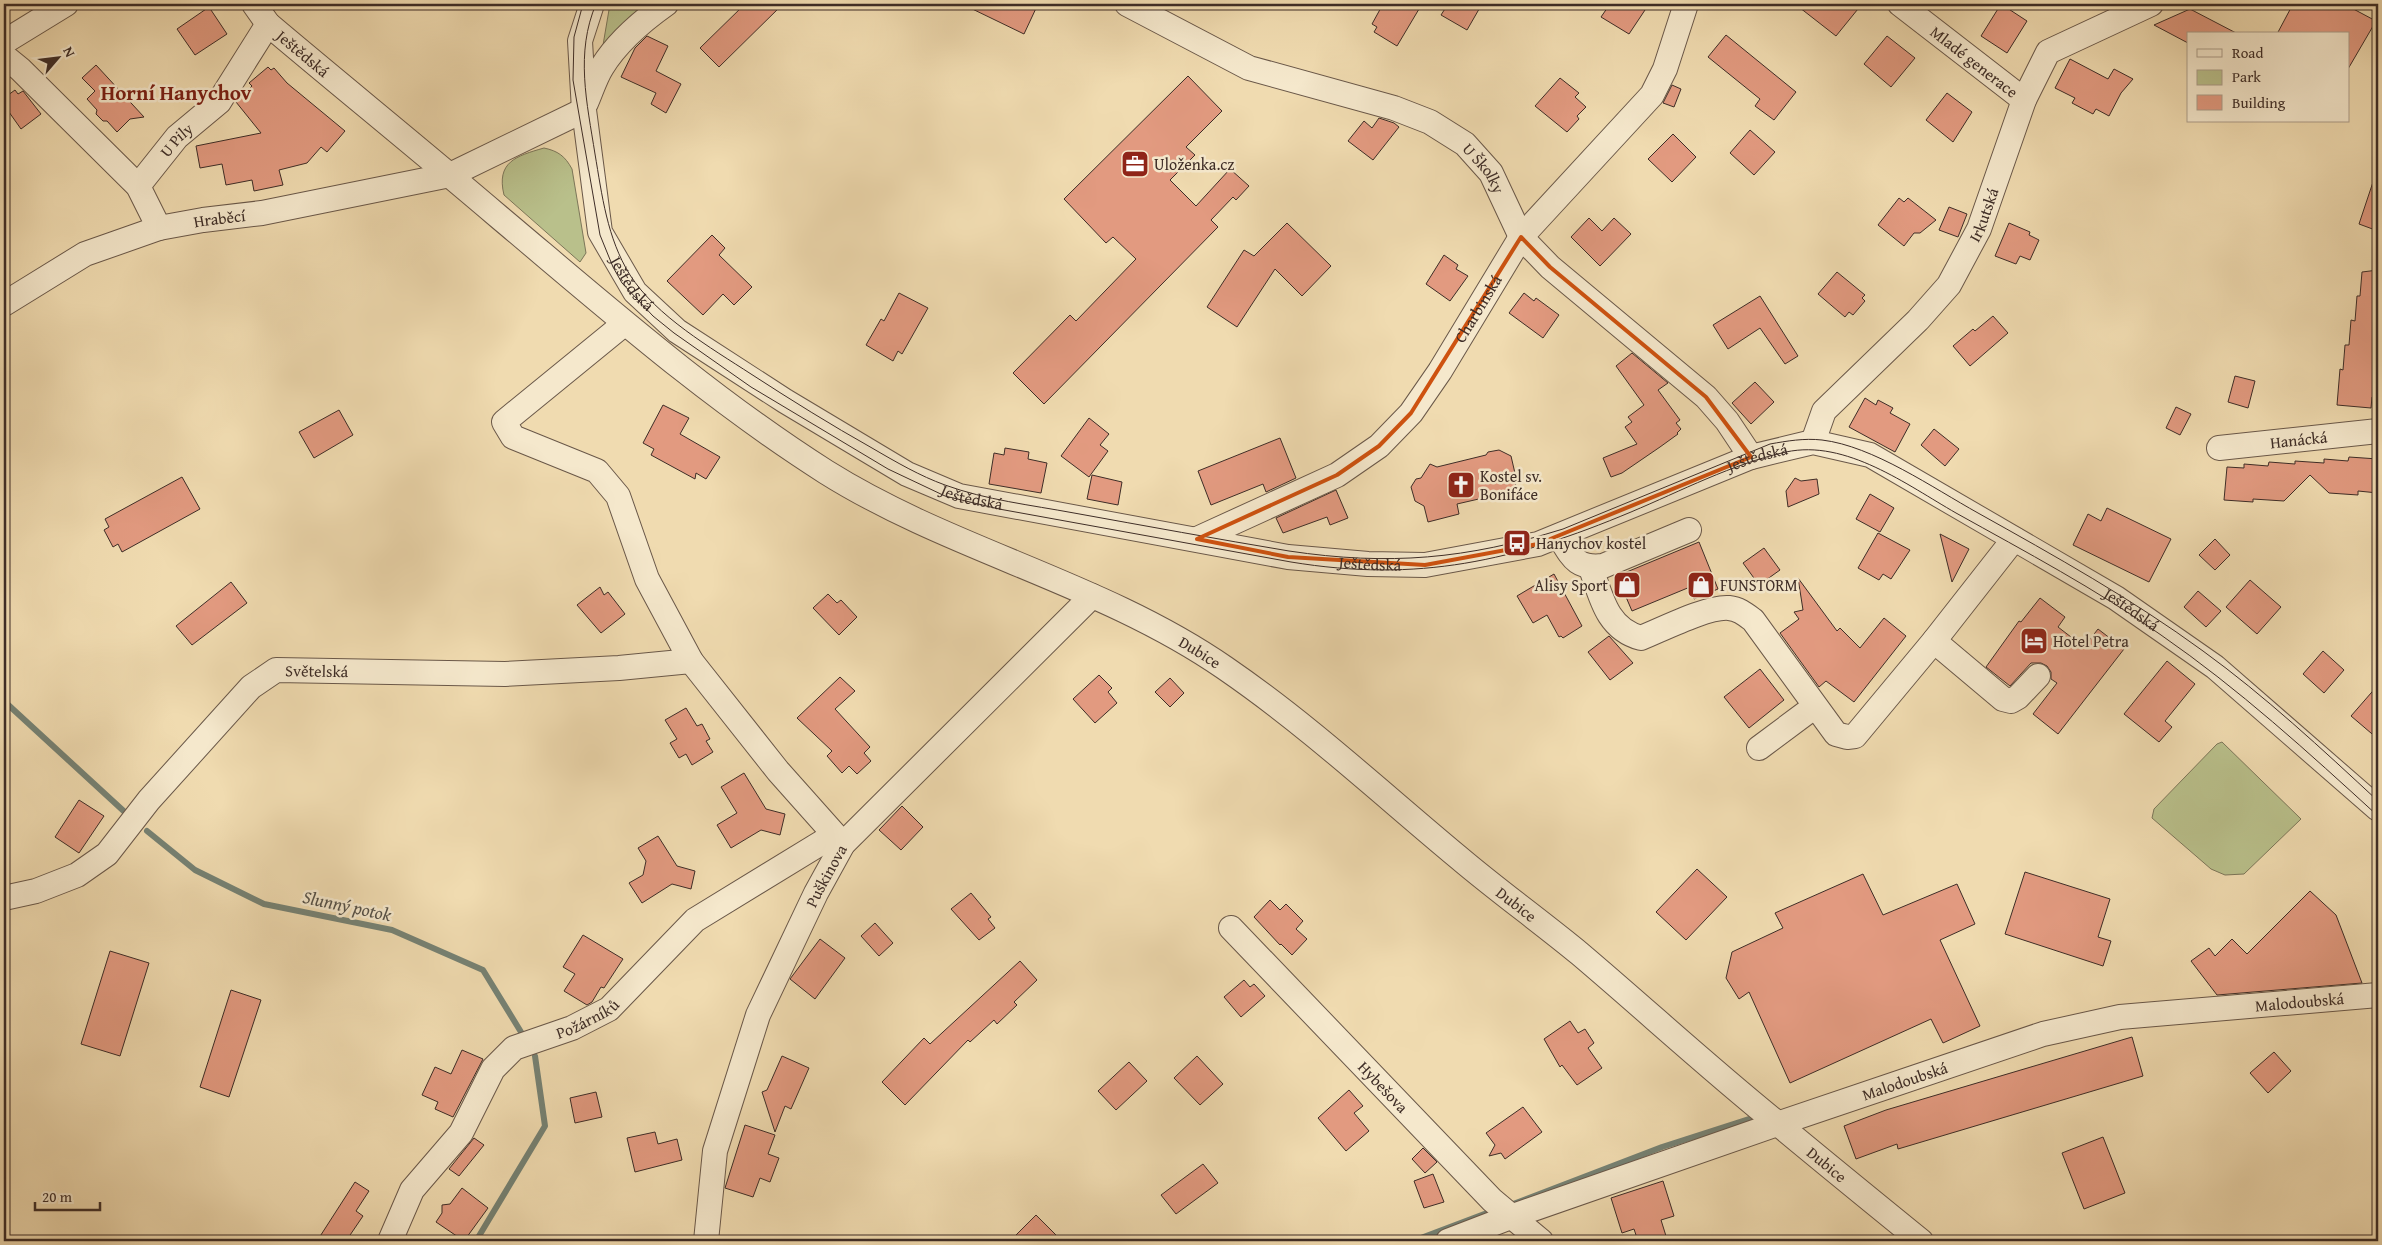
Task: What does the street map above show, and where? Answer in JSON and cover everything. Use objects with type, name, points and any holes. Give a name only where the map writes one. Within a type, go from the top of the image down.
[{"type":"street","points":[[4,42],[66,4]]},
{"type":"street","name":"Ještědská","points":[[254,4],[268,24],[678,368],[829,474],[903,515],[1092,596]]},
{"type":"street","name":"Ještědská","points":[[592,4],[580,41],[584,110],[600,232],[635,292],[677,331],[785,401],[907,474],[959,496],[1288,556],[1368,564],[1425,565],[1511,550],[1559,536],[1752,457],[1813,442],[1870,455],[2116,598],[2215,666],[2378,809]]},
{"type":"street","points":[[450,175],[584,110],[601,68],[628,35],[666,4]]},
{"type":"street","name":"U Školky","points":[[1126,4],[1249,68],[1342,93],[1430,122],[1465,144],[1492,172],[1521,236],[1550,267],[1706,398],[1727,421],[1752,457]]},
{"type":"street","name":"Charbinská","points":[[1197,539],[1337,475],[1379,446],[1411,413],[1440,371],[1521,236],[1652,95],[1665,69],[1686,4]]},
{"type":"street","name":"Mladé generace","points":[[1900,4],[2024,100]]},
{"type":"street","name":"Irkutská","points":[[1813,442],[1824,411],[1918,320],[1949,285],[1979,229],[2024,100],[2048,52],[2151,4]]},
{"type":"street","name":"U Pily","points":[[138,186],[178,137],[219,102],[268,24]]},
{"type":"street","points":[[4,56],[20,69],[138,186],[159,228]]},
{"type":"street","name":"Hraběcí","points":[[4,304],[85,254],[159,228],[203,220],[262,213],[450,175]]},
{"type":"street","points":[[624,324],[504,422],[513,437],[597,471],[618,496],[647,579],[691,660],[778,771],[839,839]]},
{"type":"street","name":"Hanácká","points":[[2219,448],[2378,431]]},
{"type":"street","points":[[1559,536],[1578,564],[1591,568],[1603,566],[1689,530]]},
{"type":"street","points":[[1591,568],[1604,604],[1619,628],[1630,635],[1641,638],[1716,608],[1730,608],[1742,611],[1753,620],[1814,707],[1836,734],[1848,738],[1855,736],[1934,641],[2014,539]]},
{"type":"street","name":"Puškinova","points":[[706,1241],[715,1151],[758,1015],[816,893],[839,839],[1092,596]]},
{"type":"street","name":"Dubice","points":[[1092,596],[1175,636],[1221,665],[1286,711],[1462,860],[1577,952],[1777,1124],[1921,1241]]},
{"type":"street","points":[[1934,641],[2003,699],[2011,701],[2018,697],[2038,676]]},
{"type":"street","name":"Světelská","points":[[4,898],[36,891],[77,875],[106,854],[149,800],[251,687],[276,670],[505,674],[619,668],[691,660]]},
{"type":"street","points":[[1759,748],[1814,707]]},
{"type":"street","name":"Požárníků","points":[[390,1241],[412,1190],[461,1133],[493,1069],[514,1048],[572,1028],[609,1010],[695,920],[839,839]]},
{"type":"street","name":"Hybešova","points":[[1231,928],[1492,1200],[1541,1241]]},
{"type":"street","name":"Malodoubská","points":[[1448,1241],[1513,1216],[1777,1124],[2043,1034],[2120,1017],[2378,995]]},
{"type":"highlighted area","points":[[1521,237],[1550,267],[1706,397],[1751,457],[1538,544],[1425,565],[1288,557],[1197,539],[1337,475],[1379,446],[1411,413]]},
{"type":"green space","points":[[610,4],[651,4],[602,51]]},
{"type":"green space","points":[[544,148],[561,155],[572,169],[586,253],[580,262],[504,195],[503,175],[510,162],[525,154]]},
{"type":"green space","points":[[2222,742],[2301,819],[2244,874],[2225,875],[2211,869],[2152,818],[2154,809],[2217,744]]},
{"type":"building","points":[[745,4],[783,4],[719,67],[700,48]]},
{"type":"building","points":[[962,4],[1038,4],[1024,34]]},
{"type":"building","points":[[1383,4],[1422,4],[1397,46],[1374,32],[1377,27],[1372,24]]},
{"type":"building","points":[[1448,4],[1482,4],[1467,30],[1441,15]]},
{"type":"building","points":[[1610,4],[1649,4],[1629,34],[1601,17]]},
{"type":"building","points":[[1795,4],[1862,4],[1836,36]]},
{"type":"building","points":[[2001,4],[2027,21],[2007,53],[1981,36]]},
{"type":"building","points":[[2293,4],[2344,4],[2376,21],[2350,66],[2350,32],[2278,32]]},
{"type":"building","points":[[209,7],[227,34],[195,55],[177,29]]},
{"type":"building","points":[[2190,9],[2234,32],[2187,32],[2187,42],[2154,25]]},
{"type":"building","points":[[1726,35],[1796,92],[1774,120],[1755,106],[1760,99],[1708,57]]},
{"type":"building","points":[[647,36],[668,46],[656,71],[681,84],[666,113],[651,104],[656,93],[621,77],[635,48]]},
{"type":"building","points":[[1887,36],[1915,58],[1891,87],[1864,64]]},
{"type":"building","points":[[2070,59],[2108,79],[2114,69],[2133,79],[2121,93],[2109,116],[2096,109],[2093,114],[2072,103],[2075,98],[2055,88]]},
{"type":"building","points":[[96,65],[144,117],[130,119],[117,132],[107,121],[103,121],[96,114],[97,110],[87,99],[95,91],[82,78]]},
{"type":"building","points":[[268,67],[271,70],[274,68],[287,83],[345,131],[327,152],[321,147],[307,163],[279,170],[283,185],[254,191],[252,180],[226,185],[222,164],[200,168],[196,146],[261,133],[236,102],[252,86],[249,83]]},
{"type":"building","points":[[1188,76],[1222,111],[1186,147],[1195,155],[1170,180],[1196,206],[1230,169],[1249,186],[1236,200],[1233,197],[1211,220],[1218,227],[1044,404],[1013,373],[1070,315],[1076,321],[1136,259],[1113,237],[1106,243],[1064,199]]},
{"type":"building","points":[[1560,78],[1579,93],[1575,97],[1586,107],[1577,116],[1579,119],[1567,132],[1535,106]]},
{"type":"building","points":[[1672,85],[1681,89],[1674,107],[1663,103]]},
{"type":"building","points":[[15,90],[18,94],[23,91],[41,114],[21,129],[4,105],[4,98]]},
{"type":"building","points":[[1947,93],[1972,112],[1953,142],[1926,120]]},
{"type":"building","points":[[1379,118],[1394,123],[1399,127],[1373,160],[1348,141],[1364,121],[1372,128]]},
{"type":"building","points":[[1750,130],[1775,152],[1754,175],[1730,153]]},
{"type":"building","points":[[1673,134],[1696,157],[1672,182],[1648,159]]},
{"type":"building","points":[[2375,176],[2378,176],[2378,231],[2359,224]]},
{"type":"building","points":[[1899,198],[1904,202],[1908,198],[1936,220],[1920,233],[1914,233],[1904,246],[1878,225]]},
{"type":"building","points":[[1949,207],[1967,214],[1958,237],[1939,230]]},
{"type":"building","points":[[1589,218],[1602,231],[1614,218],[1631,234],[1600,266],[1571,237]]},
{"type":"building","points":[[1287,223],[1331,266],[1302,296],[1275,269],[1237,327],[1207,307],[1244,250],[1254,256]]},
{"type":"building","points":[[2009,223],[2030,232],[2029,235],[2039,240],[2030,260],[2020,256],[2016,264],[1995,256]]},
{"type":"building","points":[[712,235],[725,248],[719,255],[752,287],[734,305],[723,294],[703,315],[667,281]]},
{"type":"building","points":[[1444,255],[1458,265],[1456,269],[1468,276],[1450,301],[1426,284]]},
{"type":"building","points":[[2378,270],[2378,373],[2375,398],[2372,397],[2371,408],[2337,405],[2340,369],[2343,370],[2345,345],[2349,345],[2351,320],[2355,321],[2357,296],[2360,296],[2362,272]]},
{"type":"building","points":[[1837,272],[1865,295],[1862,298],[1865,301],[1853,315],[1849,312],[1845,317],[1818,294]]},
{"type":"building","points":[[899,293],[928,308],[902,354],[898,351],[893,361],[866,345],[881,319],[884,321]]},
{"type":"building","points":[[1524,293],[1534,301],[1536,298],[1559,315],[1543,338],[1509,313]]},
{"type":"building","points":[[1760,296],[1798,356],[1785,364],[1760,328],[1728,349],[1713,325]]},
{"type":"building","points":[[1993,316],[2008,333],[1970,366],[1953,346],[1973,329],[1975,331]]},
{"type":"building","points":[[1632,353],[1668,383],[1658,390],[1680,420],[1676,423],[1681,429],[1678,434],[1660,447],[1622,473],[1611,477],[1603,458],[1637,444],[1625,427],[1632,422],[1628,417],[1644,405],[1616,366]]},
{"type":"building","points":[[2235,376],[2255,381],[2248,408],[2228,402]]},
{"type":"building","points":[[1755,382],[1774,402],[1751,424],[1732,403]]},
{"type":"building","points":[[1865,398],[1876,405],[1878,400],[1893,408],[1890,413],[1910,424],[1895,452],[1849,427]]},
{"type":"building","points":[[663,405],[689,418],[680,434],[720,457],[706,479],[696,473],[695,479],[651,455],[654,449],[643,443]]},
{"type":"building","points":[[2176,407],[2191,414],[2180,435],[2166,428]]},
{"type":"building","points":[[339,410],[353,435],[314,458],[299,432]]},
{"type":"building","points":[[1089,418],[1109,434],[1100,445],[1108,451],[1089,477],[1061,456]]},
{"type":"building","points":[[1934,429],[1959,449],[1945,466],[1921,445]]},
{"type":"building","points":[[1280,438],[1296,478],[1266,492],[1263,484],[1211,505],[1198,471]]},
{"type":"building","points":[[1005,448],[1029,452],[1028,459],[1047,463],[1041,493],[989,484],[994,453],[1004,455]]},
{"type":"building","name":"Kostel sv. Bonifáce","points":[[1499,450],[1511,456],[1517,482],[1510,494],[1499,497],[1496,495],[1457,504],[1459,514],[1428,522],[1424,506],[1415,501],[1411,487],[1416,479],[1421,478],[1430,464],[1437,467]]},
{"type":"building","points":[[2349,457],[2378,459],[2378,493],[2358,491],[2358,495],[2329,493],[2310,475],[2284,501],[2253,499],[2253,502],[2224,500],[2227,467],[2244,468],[2244,464],[2268,466],[2269,462],[2295,464],[2295,461],[2324,463],[2324,459],[2348,461]]},
{"type":"building","points":[[1092,475],[1122,482],[1118,505],[1087,499]]},
{"type":"building","points":[[182,477],[200,509],[122,552],[118,544],[113,547],[104,530],[109,527],[105,519]]},
{"type":"building","points":[[1795,478],[1801,481],[1817,479],[1819,494],[1788,507],[1786,491]]},
{"type":"building","points":[[1336,490],[1348,518],[1330,525],[1327,517],[1283,533],[1276,518]]},
{"type":"building","points":[[1870,494],[1894,508],[1880,532],[1856,519]]},
{"type":"building","points":[[2107,508],[2171,539],[2149,582],[2073,545],[2088,514],[2101,521]]},
{"type":"building","points":[[1878,533],[1910,550],[1891,579],[1883,574],[1879,580],[1858,568]]},
{"type":"building","points":[[1940,534],[1969,549],[1952,582]]},
{"type":"building","points":[[2215,539],[2230,555],[2215,570],[2199,555]]},
{"type":"building","points":[[1699,542],[1718,589],[1694,599],[1690,587],[1632,611],[1617,576]]},
{"type":"building","points":[[1764,548],[1780,570],[1759,585],[1743,563]]},
{"type":"building","points":[[1554,574],[1582,626],[1563,638],[1559,637],[1547,615],[1533,623],[1517,596]]},
{"type":"building","points":[[1798,578],[1837,631],[1840,628],[1860,648],[1884,618],[1906,636],[1854,702],[1826,681],[1819,687],[1780,633],[1799,619],[1794,612],[1803,610]]},
{"type":"building","points":[[2250,580],[2281,607],[2257,634],[2226,607]]},
{"type":"building","points":[[231,582],[247,603],[192,645],[176,626]]},
{"type":"building","points":[[600,587],[604,595],[608,592],[625,614],[601,633],[577,605]]},
{"type":"building","points":[[2198,591],[2221,611],[2206,627],[2184,607]]},
{"type":"building","points":[[828,594],[837,603],[841,600],[857,617],[839,635],[813,608]]},
{"type":"building","points":[[2040,598],[2065,617],[2058,627],[2084,647],[2098,629],[2124,649],[2058,734],[2033,714],[2057,683],[2051,679],[2051,672],[2047,666],[2041,663],[2031,663],[2010,686],[1986,667],[2019,621],[2021,622]]},
{"type":"building","points":[[1609,636],[1633,663],[1610,680],[1588,652]]},
{"type":"building","points":[[2323,651],[2344,670],[2324,693],[2303,674]]},
{"type":"building","points":[[2167,661],[2195,684],[2165,721],[2172,727],[2159,742],[2124,714]]},
{"type":"building","points":[[1760,669],[1784,700],[1749,728],[1724,697]]},
{"type":"building","points":[[1099,675],[1112,688],[1108,692],[1117,703],[1095,723],[1073,699]]},
{"type":"building","points":[[840,677],[855,691],[835,709],[870,747],[864,753],[871,761],[857,774],[849,766],[842,773],[827,756],[832,751],[797,718]]},
{"type":"building","points":[[1170,678],[1184,693],[1170,707],[1155,692]]},
{"type":"building","points":[[2378,685],[2378,739],[2351,716]]},
{"type":"building","points":[[686,708],[697,726],[702,724],[710,739],[706,741],[713,752],[692,765],[686,754],[679,758],[670,743],[677,739],[665,720]]},
{"type":"building","points":[[744,773],[766,809],[785,814],[780,835],[761,830],[731,848],[717,825],[737,813],[721,787]]},
{"type":"building","points":[[79,800],[104,816],[79,853],[55,837]]},
{"type":"building","points":[[902,806],[923,827],[901,850],[879,830]]},
{"type":"building","points":[[658,836],[677,866],[695,871],[691,889],[672,884],[642,903],[629,883],[643,875],[646,861],[638,848]]},
{"type":"building","points":[[1697,869],[1727,897],[1686,940],[1656,912]]},
{"type":"building","points":[[2025,872],[2110,899],[2098,937],[2111,941],[2103,966],[2005,934]]},
{"type":"building","points":[[1863,874],[1883,915],[1957,884],[1975,924],[1940,940],[1980,1026],[1943,1043],[1931,1019],[1790,1083],[1749,992],[1739,999],[1726,978],[1732,952],[1783,928],[1775,913]]},
{"type":"building","points":[[2310,891],[2336,915],[2362,983],[2217,995],[2191,961],[2209,948],[2215,956],[2232,939],[2247,954]]},
{"type":"building","points":[[971,893],[991,917],[988,919],[995,928],[979,940],[951,909]]},
{"type":"building","points":[[1270,900],[1280,910],[1286,904],[1303,921],[1296,929],[1307,939],[1292,955],[1254,917]]},
{"type":"building","points":[[875,923],[893,943],[879,956],[861,936]]},
{"type":"building","points":[[583,935],[623,959],[604,988],[601,987],[592,1002],[587,1005],[564,991],[575,974],[563,967]]},
{"type":"building","points":[[820,939],[845,958],[815,999],[790,979]]},
{"type":"building","points":[[110,951],[149,963],[120,1056],[81,1044]]},
{"type":"building","points":[[1020,961],[1037,980],[1014,1002],[1017,1005],[997,1024],[994,1020],[970,1042],[968,1040],[905,1105],[882,1082],[924,1038],[930,1044]]},
{"type":"building","points":[[1244,980],[1250,987],[1254,984],[1265,996],[1241,1017],[1224,997]]},
{"type":"building","points":[[231,990],[261,1000],[229,1097],[200,1087]]},
{"type":"building","points":[[1570,1021],[1578,1033],[1585,1029],[1594,1043],[1588,1048],[1602,1068],[1577,1085],[1562,1065],[1560,1067],[1544,1039]]},
{"type":"building","points":[[2132,1037],[2143,1076],[1898,1149],[1897,1144],[1856,1159],[1844,1126],[1886,1110]]},
{"type":"building","points":[[462,1050],[483,1059],[453,1117],[435,1109],[438,1102],[422,1095],[435,1067],[451,1074]]},
{"type":"building","points":[[2274,1052],[2291,1071],[2268,1093],[2250,1073]]},
{"type":"building","points":[[782,1056],[809,1068],[791,1109],[785,1106],[775,1132],[762,1092],[767,1090]]},
{"type":"building","points":[[1197,1056],[1223,1084],[1200,1105],[1174,1078]]},
{"type":"building","points":[[1129,1062],[1147,1081],[1116,1110],[1098,1091]]},
{"type":"building","points":[[1349,1090],[1363,1106],[1354,1113],[1369,1131],[1346,1151],[1318,1118]]},
{"type":"building","points":[[596,1092],[602,1117],[575,1123],[570,1098]]},
{"type":"building","points":[[1523,1107],[1542,1132],[1505,1159],[1501,1153],[1489,1156],[1495,1145],[1486,1133]]},
{"type":"building","points":[[745,1125],[775,1135],[768,1154],[779,1158],[770,1182],[760,1178],[753,1197],[725,1188]]},
{"type":"building","points":[[655,1132],[658,1144],[677,1139],[682,1160],[635,1172],[627,1138]]},
{"type":"building","points":[[2103,1137],[2125,1193],[2084,1209],[2062,1153]]},
{"type":"building","points":[[474,1138],[484,1145],[459,1176],[449,1169]]},
{"type":"building","points":[[1423,1148],[1437,1162],[1425,1173],[1412,1159]]},
{"type":"building","points":[[1203,1164],[1218,1183],[1176,1214],[1161,1195]]},
{"type":"building","points":[[1433,1174],[1444,1202],[1424,1208],[1414,1181]]},
{"type":"building","points":[[1663,1181],[1674,1216],[1661,1220],[1666,1236],[1650,1241],[1638,1241],[1634,1229],[1622,1233],[1611,1198]]},
{"type":"building","points":[[355,1182],[369,1191],[356,1211],[363,1216],[346,1241],[317,1241]]},
{"type":"building","points":[[462,1188],[488,1208],[464,1241],[436,1222],[442,1213],[442,1205],[450,1204]]},
{"type":"building","points":[[1036,1215],[1062,1241],[1010,1241]]},
{"type":"waterway","name":"Slunný potok","points":[[4,701],[128,815]]},
{"type":"waterway","name":"Slunný potok","points":[[147,831],[195,870],[264,904],[392,930],[483,970],[521,1032]]},
{"type":"waterway","name":"Slunný potok","points":[[476,1241],[545,1126],[535,1056]]},
{"type":"waterway","points":[[1508,1206],[1662,1147],[1749,1119]]},
{"type":"waterway","points":[[1413,1241],[1487,1213]]},
{"type":"tram line","points":[[583,4],[574,37],[573,80],[600,235],[613,267],[622,283],[653,316],[674,333],[751,387],[888,469],[945,496],[999,509],[1291,562],[1337,568],[1381,570],[1424,568],[1465,563],[1505,555],[1546,543],[1588,529],[1726,471],[1766,457],[1786,452],[1809,450],[1831,452],[1853,458],[1896,478],[2060,571],[2136,618],[2190,656],[2245,699],[2378,816]]},
{"type":"tram line","points":[[596,4],[586,41],[584,60],[586,97],[606,216],[622,261],[630,275],[654,304],[702,342],[826,421],[926,477],[961,490],[1025,505],[1235,542],[1326,556],[1394,559],[1428,557],[1494,547],[1563,529],[1770,444],[1809,439],[1842,444],[1862,450],[1902,469],[2064,562],[2149,614],[2203,651],[2249,686],[2378,801]]},
{"type":"place","name":"Uloženka.cz","points":[[1135,164]]},
{"type":"place","name":"Kostel sv. Bonifáce","points":[[1461,485]]},
{"type":"place","name":"Hanychov kostel","points":[[1517,543]]},
{"type":"place","name":"Alisy Sport","points":[[1627,585]]},
{"type":"place","name":"FUNSTORM","points":[[1701,585]]},
{"type":"place","name":"Hotel Petra","points":[[2034,641]]},
{"type":"district","name":"Horní Hanychov","points":[[176,93]]}]
